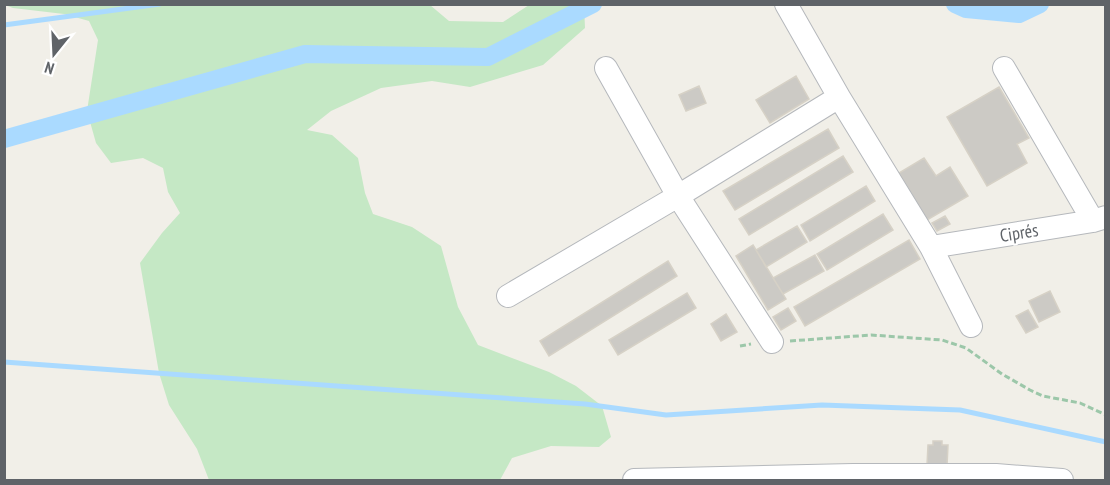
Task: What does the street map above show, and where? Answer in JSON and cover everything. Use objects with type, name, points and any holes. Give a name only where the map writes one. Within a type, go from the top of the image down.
[{"type":"street","points":[[786,4],[839,97],[931,247],[971,326]]},
{"type":"street","points":[[606,68],[678,196],[772,342]]},
{"type":"street","points":[[1004,68],[1099,219]]},
{"type":"street","points":[[507,296],[678,196],[839,97]]},
{"type":"street","name":"Ciprés","points":[[931,247],[1099,219]]},
{"type":"street","points":[[634,480],[997,478],[1062,480]]},
{"type":"path","points":[[740,346],[871,336],[942,340],[966,348],[1002,374],[1043,396],[1080,403],[1106,415]]},
{"type":"green space","points":[[5,5],[430,5],[449,21],[503,22],[529,5],[584,5],[585,28],[543,65],[470,87],[432,81],[381,88],[331,111],[307,130],[332,135],[358,158],[365,193],[373,214],[412,227],[441,246],[458,307],[478,345],[549,372],[576,386],[602,406],[611,437],[599,447],[551,446],[512,458],[500,480],[209,480],[197,449],[169,405],[159,373],[140,263],[180,213],[168,192],[163,168],[143,158],[111,163],[96,143],[87,111],[98,40],[89,21],[64,14]]},
{"type":"building","points":[[796,76],[809,99],[770,123],[756,100]]},
{"type":"building","points":[[699,86],[706,103],[686,111],[679,95]]},
{"type":"building","points":[[999,87],[1029,138],[1017,144],[1027,163],[987,186],[947,117]]},
{"type":"building","points":[[828,129],[839,148],[735,210],[723,191]]},
{"type":"building","points":[[843,156],[853,172],[749,235],[739,219]]},
{"type":"building","points":[[924,158],[936,176],[950,167],[968,196],[927,220],[899,173]]},
{"type":"building","points":[[866,186],[875,201],[810,241],[801,225]]},
{"type":"building","points":[[883,214],[893,230],[827,270],[817,254]]},
{"type":"building","points":[[945,216],[950,224],[937,231],[932,223]]},
{"type":"building","points":[[797,226],[807,242],[766,267],[756,250]]},
{"type":"building","points":[[909,240],[920,259],[805,326],[794,307]]},
{"type":"building","points":[[753,245],[786,299],[768,310],[736,256]]},
{"type":"building","points":[[815,255],[824,271],[783,294],[773,278]]},
{"type":"building","points":[[668,261],[677,276],[549,356],[540,341]]},
{"type":"building","points":[[1050,291],[1060,312],[1039,322],[1029,301]]},
{"type":"building","points":[[687,293],[696,308],[618,355],[609,340]]},
{"type":"building","points":[[788,308],[796,321],[781,330],[773,317]]},
{"type":"building","points":[[1028,310],[1038,327],[1026,333],[1016,316]]},
{"type":"building","points":[[726,314],[737,332],[721,341],[711,324]]},
{"type":"building","points":[[933,441],[942,441],[942,445],[948,445],[947,466],[927,465],[928,445],[933,445]]},
{"type":"waterway","points":[[4,25],[160,4]]},
{"type":"waterway","points":[[4,139],[305,54],[488,57],[593,4]]},
{"type":"waterway","points":[[955,4],[966,9],[1019,14],[1040,4]]},
{"type":"waterway","points":[[4,362],[585,404],[666,415],[822,405],[960,410],[1106,442]]}]
